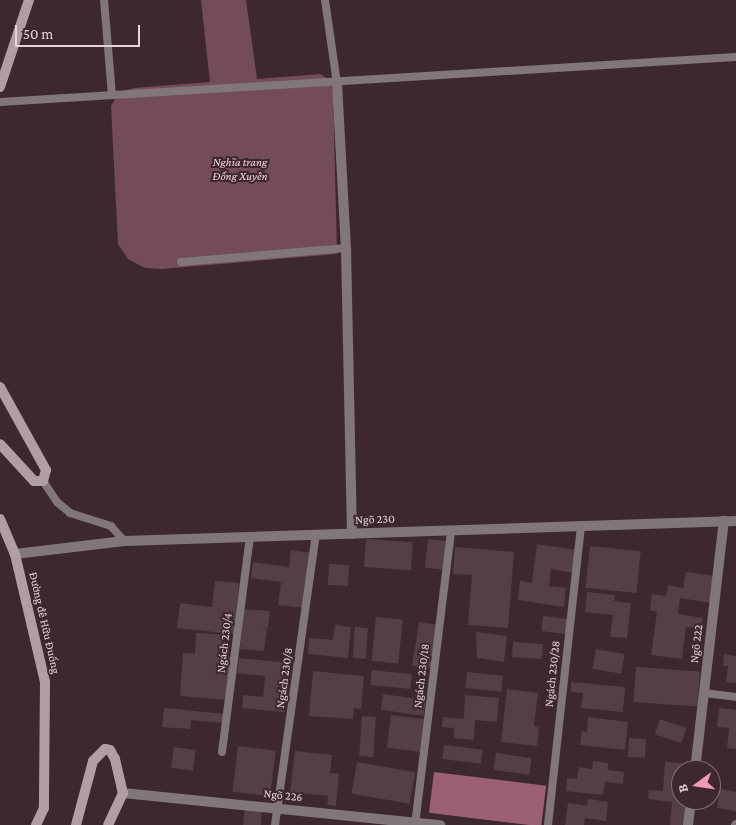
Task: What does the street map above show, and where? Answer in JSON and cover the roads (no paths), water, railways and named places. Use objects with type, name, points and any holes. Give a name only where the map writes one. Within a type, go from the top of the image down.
[{"type":"main road","points":[[0,87],[29,0]]},
{"type":"main road","points":[[0,387],[46,470],[41,482],[22,470],[0,444]]},
{"type":"main road","name":"Đường đê Hữu Đuống","points":[[0,519],[15,554],[45,682],[44,808],[36,825]]},
{"type":"main road","points":[[76,825],[93,762],[100,751],[112,753],[123,793],[108,825]]},
{"type":"street","points":[[337,83],[346,248],[352,534]]},
{"type":"street","name":"Ngõ 222","points":[[696,760],[724,521]]},
{"type":"street","name":"Ngõ 230","points":[[15,554],[124,541],[736,521]]},
{"type":"street","name":"Ngõ 226","points":[[123,793],[415,824],[440,825]]},
{"type":"street","points":[[688,825],[690,810]]},
{"type":"lane","points":[[104,0],[112,96]]},
{"type":"lane","points":[[325,0],[337,83]]},
{"type":"lane","points":[[0,102],[337,83],[736,57]]},
{"type":"lane","points":[[182,262],[346,248]]},
{"type":"lane","points":[[41,482],[57,502],[70,513],[111,526],[124,541]]},
{"type":"lane","name":"Ngách 230/28","points":[[548,825],[581,526]]},
{"type":"lane","name":"Ngách 230/18","points":[[415,824],[451,530]]},
{"type":"lane","name":"Ngách 230/8","points":[[275,825],[316,535]]},
{"type":"lane","name":"Ngách 230/4","points":[[222,752],[250,537]]},
{"type":"lane","points":[[704,693],[736,697]]},
{"type":"park label","name":"Nghĩa trang Đổng Xuyên","points":[[240,170]]}]
